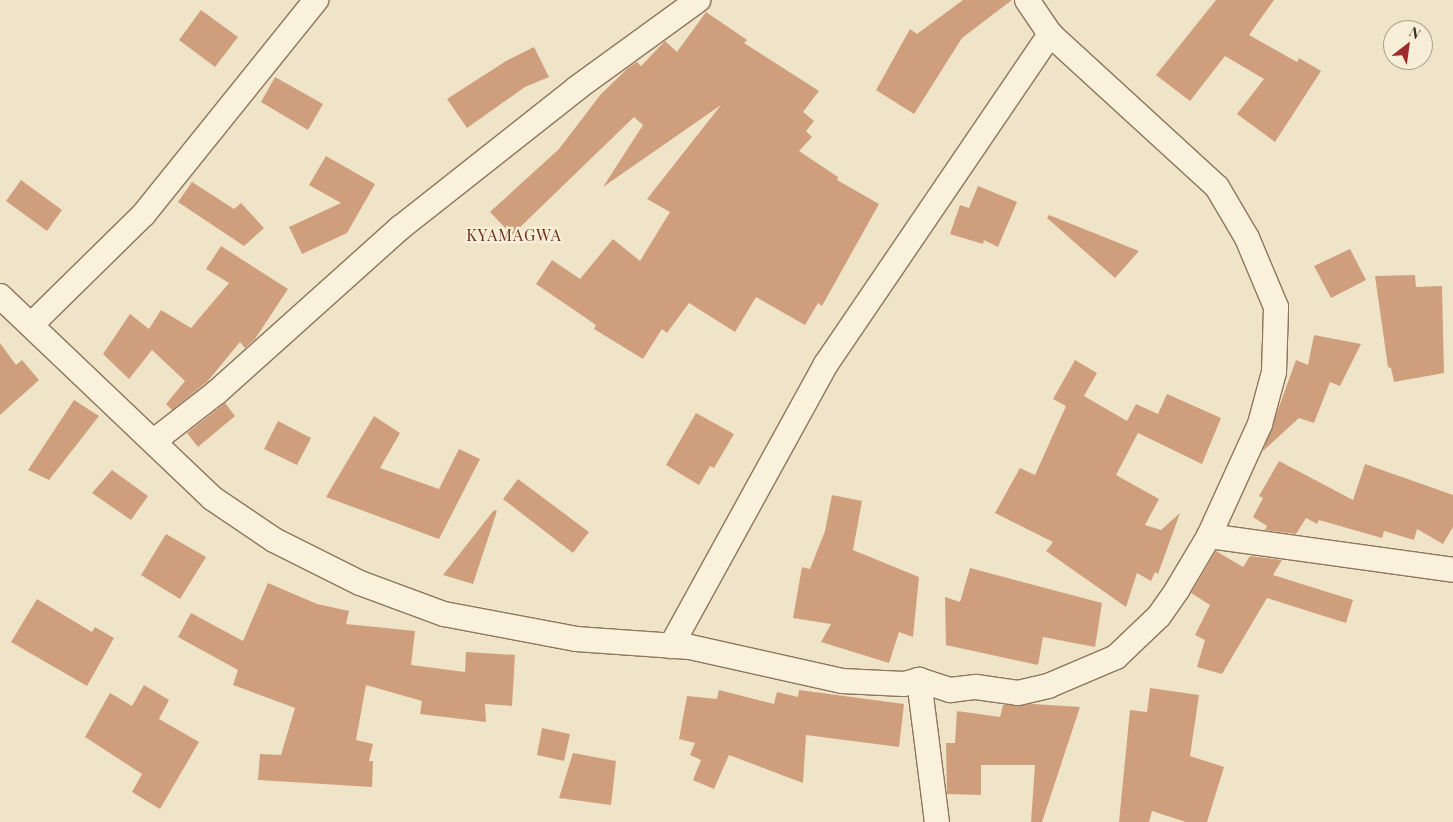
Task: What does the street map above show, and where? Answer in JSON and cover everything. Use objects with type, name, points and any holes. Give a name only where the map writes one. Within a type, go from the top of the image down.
[{"type":"street","points":[[32,324],[144,214],[316,0]]},
{"type":"street","points":[[154,441],[218,392],[400,228],[577,88],[698,0]]},
{"type":"street","points":[[0,296],[32,324],[212,498],[274,540],[360,583],[444,614],[576,639],[690,647],[842,681],[904,684],[920,680],[950,690],[976,688],[1018,692],[1048,686],[1116,657],[1159,616],[1209,536],[1260,424],[1274,372],[1276,307],[1247,238],[1217,187],[1050,34],[1027,0]]},
{"type":"street","points":[[672,646],[826,364],[1050,34]]},
{"type":"street","points":[[1209,536],[1453,570]]},
{"type":"street","points":[[920,680],[937,822]]},
{"type":"building","points":[[963,0],[1012,0],[962,38],[914,114],[876,90],[910,29],[917,34]]},
{"type":"building","points":[[1216,0],[1274,0],[1249,35],[1297,62],[1299,58],[1321,71],[1275,142],[1237,114],[1264,79],[1225,56],[1190,101],[1156,75]]},
{"type":"building","points":[[201,10],[238,37],[215,67],[179,40]]},
{"type":"building","points":[[706,12],[747,40],[744,43],[819,91],[803,112],[814,121],[806,131],[812,137],[799,151],[838,177],[837,180],[879,204],[822,306],[818,303],[805,325],[756,297],[735,332],[689,303],[667,333],[662,329],[643,359],[594,329],[596,325],[536,284],[552,260],[580,279],[613,239],[640,261],[670,212],[647,199],[721,105],[603,187],[643,125],[634,117],[512,235],[490,212],[559,149],[601,94],[628,68],[637,62],[641,66],[665,41],[677,52]]},
{"type":"building","points":[[534,47],[549,77],[525,87],[467,128],[447,99],[506,61]]},
{"type":"building","points":[[275,77],[323,104],[308,130],[261,102]]},
{"type":"building","points":[[326,156],[375,184],[347,233],[302,254],[289,227],[341,203],[309,185]]},
{"type":"building","points":[[21,180],[62,210],[47,231],[6,201]]},
{"type":"building","points":[[192,182],[234,209],[241,203],[264,228],[244,246],[178,202]]},
{"type":"building","points":[[978,186],[1017,202],[998,247],[984,240],[983,244],[950,234],[960,205],[969,208]]},
{"type":"building","points":[[1049,215],[1139,251],[1115,278],[1047,218]]},
{"type":"building","points":[[221,246],[288,289],[255,339],[245,348],[240,342],[207,382],[172,410],[166,404],[185,381],[152,350],[129,379],[103,354],[130,314],[149,329],[161,310],[191,328],[229,283],[206,269]]},
{"type":"building","points":[[1350,249],[1366,280],[1331,298],[1314,266]]},
{"type":"building","points":[[1415,275],[1416,287],[1442,286],[1444,373],[1394,382],[1391,368],[1388,367],[1375,276]]},
{"type":"building","points":[[1314,335],[1361,344],[1340,386],[1330,382],[1314,423],[1299,418],[1263,451],[1296,360],[1308,365]]},
{"type":"building","points":[[0,343],[16,365],[22,360],[39,380],[0,415]]},
{"type":"building","points":[[1075,360],[1097,373],[1084,396],[1127,421],[1136,404],[1158,414],[1167,394],[1221,418],[1202,464],[1138,433],[1116,475],[1159,499],[1145,525],[1161,530],[1180,513],[1158,574],[1155,572],[1151,581],[1137,573],[1126,607],[1046,551],[1053,542],[995,513],[1020,468],[1035,475],[1066,406],[1053,399]]},
{"type":"building","points":[[74,400],[99,416],[49,480],[28,470]]},
{"type":"building","points":[[225,403],[235,416],[198,447],[187,433]]},
{"type":"building","points":[[696,413],[734,434],[714,468],[710,466],[699,485],[666,465]]},
{"type":"building","points":[[374,416],[400,433],[380,468],[439,489],[459,449],[480,459],[439,539],[326,497]]},
{"type":"building","points":[[278,421],[311,438],[297,465],[264,449]]},
{"type":"building","points":[[1279,461],[1353,500],[1365,464],[1453,495],[1453,527],[1443,544],[1417,529],[1414,540],[1384,531],[1382,538],[1319,520],[1317,524],[1306,518],[1296,534],[1265,530],[1267,526],[1253,517],[1263,498],[1259,496]]},
{"type":"building","points":[[112,470],[148,496],[131,520],[92,493]]},
{"type":"building","points":[[518,479],[589,532],[573,553],[503,499]]},
{"type":"building","points":[[832,495],[862,501],[853,550],[919,577],[913,637],[899,632],[889,663],[821,642],[831,624],[793,618],[802,567],[810,569],[825,531]]},
{"type":"building","points":[[494,510],[497,511],[473,584],[443,575]]},
{"type":"building","points":[[166,534],[206,557],[180,599],[141,575]]},
{"type":"building","points":[[1216,551],[1243,567],[1250,556],[1282,560],[1273,575],[1353,600],[1346,623],[1267,598],[1222,674],[1197,667],[1205,640],[1195,635],[1210,605],[1191,593]]},
{"type":"building","points":[[970,568],[1102,603],[1095,647],[1043,637],[1038,665],[946,645],[945,597],[960,602]]},
{"type":"building","points":[[268,583],[317,604],[349,611],[346,624],[415,631],[411,665],[465,672],[466,652],[515,655],[512,706],[485,704],[486,722],[420,714],[422,701],[366,685],[356,740],[373,744],[369,761],[373,761],[372,787],[258,780],[260,754],[281,755],[295,708],[233,685],[238,670],[178,637],[191,613],[243,641]]},
{"type":"building","points":[[37,599],[92,632],[95,627],[114,638],[87,686],[11,642]]},
{"type":"building","points":[[144,685],[169,700],[159,719],[199,742],[160,809],[132,792],[142,774],[85,737],[110,693],[132,706]]},
{"type":"building","points":[[1150,688],[1199,695],[1190,756],[1224,767],[1207,822],[1186,822],[1152,811],[1149,822],[1119,822],[1130,710],[1147,712]]},
{"type":"building","points":[[719,690],[774,704],[777,692],[798,697],[799,690],[904,704],[899,747],[806,735],[803,783],[729,755],[714,789],[693,780],[701,760],[690,755],[695,743],[679,739],[687,696],[717,699]]},
{"type":"building","points":[[1033,704],[1080,707],[1042,822],[1031,822],[1035,765],[981,765],[981,795],[947,794],[946,743],[955,743],[957,711],[1000,717],[1003,705]]},
{"type":"building","points":[[542,728],[570,734],[564,761],[537,755]]},
{"type":"building","points":[[573,753],[616,761],[611,805],[559,798]]},
{"type":"district","name":"KYAMAGWA","points":[[514,235]]}]
